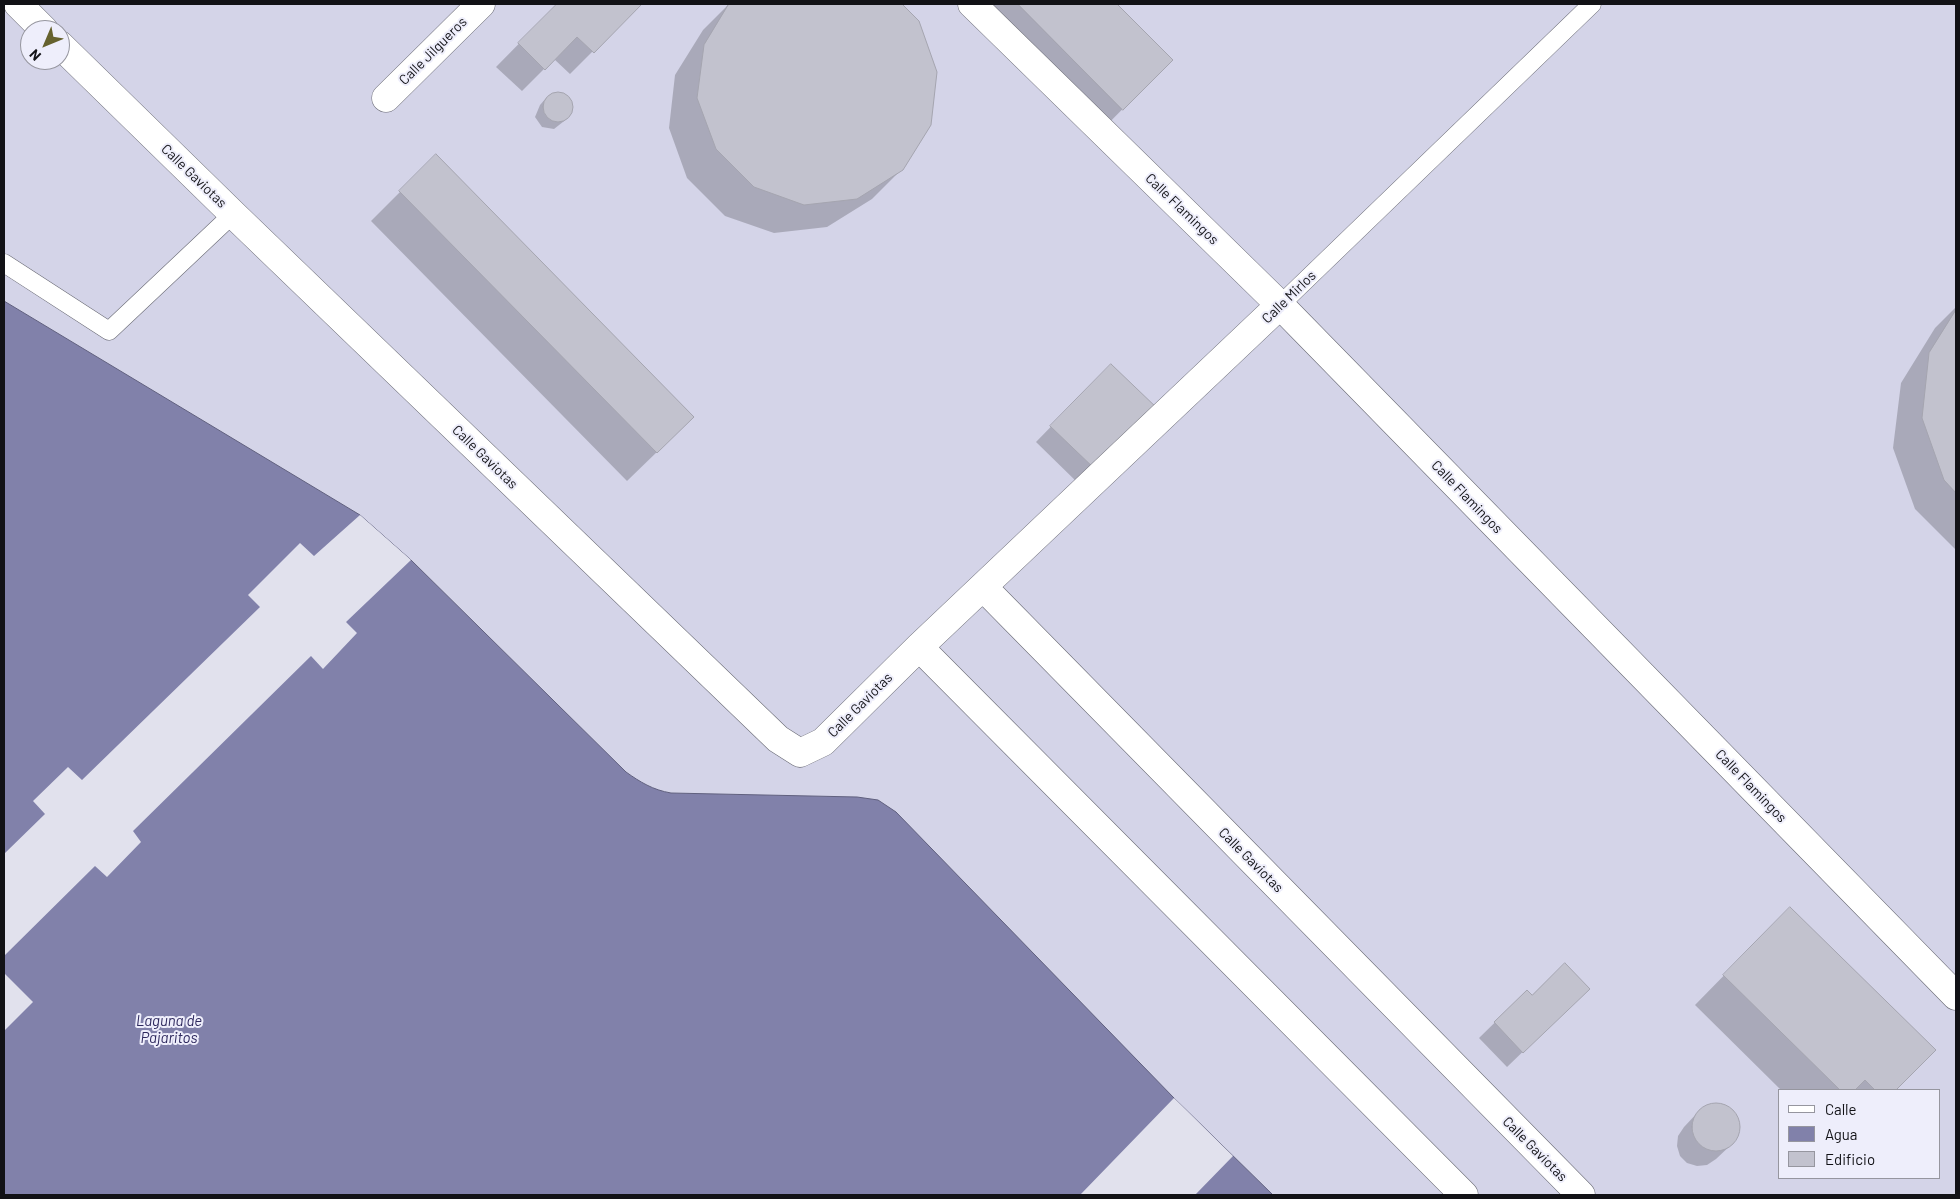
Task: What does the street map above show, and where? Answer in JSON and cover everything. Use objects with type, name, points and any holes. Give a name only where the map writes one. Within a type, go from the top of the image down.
[{"type":"street","points":[[18,4],[34,20]]},
{"type":"street","name":"Calle Jilgueros","points":[[386,98],[481,4]]},
{"type":"street","name":"Calle Flamingos","points":[[972,4],[1280,306],[1956,996]]},
{"type":"street","name":"Calle Gaviotas","points":[[70,55],[771,732],[800,753],[823,742],[919,647],[983,588],[1580,1195]]},
{"type":"street","name":"Calle Mirlos","points":[[983,588],[1280,306]]},
{"type":"street","points":[[919,647],[1464,1195]]},
{"type":"lane","name":"Calle Mirlos","points":[[1280,306],[1592,4]]},
{"type":"lane","points":[[4,263],[109,331],[233,214]]},
{"type":"shaded area","points":[[4,4],[1956,4],[1956,1195],[1273,1195],[1174,1098],[857,797],[671,793],[657,791],[626,772],[411,560],[360,515],[4,301]]},
{"type":"water","name":"Laguna de Pajaritos","points":[[4,301],[360,515],[411,560],[626,772],[642,782],[658,790],[671,793],[857,797],[878,800],[896,812],[1174,1098],[1273,1195],[4,1195]]},
{"type":"pier","points":[[360,515],[411,560],[346,622],[357,633],[323,669],[311,656],[133,831],[141,842],[107,877],[95,866],[4,956],[4,854],[45,814],[33,801],[68,767],[82,780],[260,607],[248,595],[300,543],[314,556]]},
{"type":"pier","points":[[4,973],[33,1002],[4,1031]]},
{"type":"pier","points":[[1174,1098],[1233,1156],[1195,1195],[1080,1195]]},
{"type":"building","points":[[557,4],[642,4],[594,53],[577,37],[545,70],[518,43]]},
{"type":"building","points":[[729,4],[902,4],[919,21],[937,72],[931,125],[903,170],[857,199],[804,205],[754,187],[716,149],[697,98],[704,45]]},
{"type":"building","points":[[1018,4],[1117,4],[1173,60],[1123,110]]},
{"type":"building","points":[[558,92],[569,96],[573,107],[569,118],[558,122],[547,118],[543,107],[547,96]]},
{"type":"building","points":[[436,154],[694,417],[657,453],[399,191]]},
{"type":"building","points":[[1956,310],[1956,493],[1944,480],[1922,418],[1929,353]]},
{"type":"building","points":[[1111,364],[1158,409],[1097,471],[1050,426]]},
{"type":"building","points":[[1790,907],[1936,1050],[1897,1089],[1874,1089],[1865,1080],[1856,1089],[1839,1089],[1723,975]]},
{"type":"building","points":[[1565,963],[1590,989],[1523,1053],[1494,1022],[1527,990],[1532,995]]},
{"type":"building","points":[[1716,1103],[1725,1105],[1733,1110],[1738,1118],[1740,1127],[1738,1136],[1733,1144],[1725,1149],[1716,1151],[1707,1149],[1699,1144],[1694,1136],[1692,1127],[1694,1118],[1699,1110],[1707,1105]]}]
